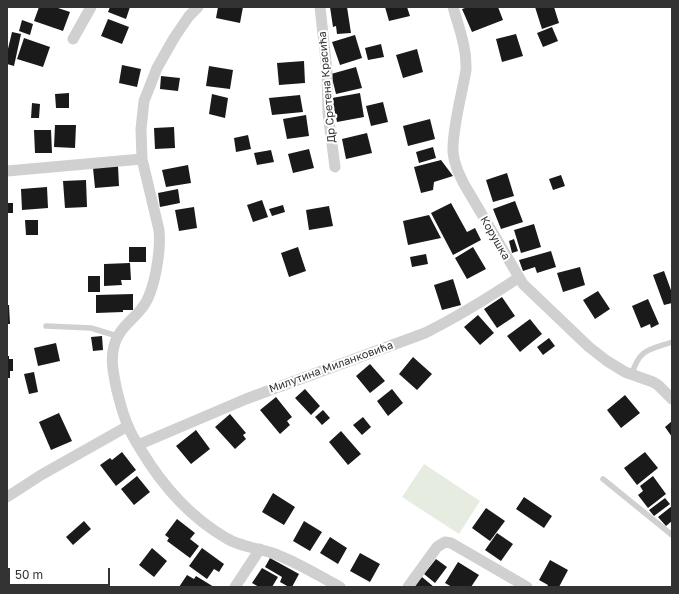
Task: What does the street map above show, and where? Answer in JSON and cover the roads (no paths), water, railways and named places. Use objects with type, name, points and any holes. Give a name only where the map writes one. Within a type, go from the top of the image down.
[{"type":"street","points":[[72,39],[91,7]]},
{"type":"street","points":[[198,7],[189,16],[174,38],[157,68],[144,101],[141,129],[142,159],[159,230],[160,241],[157,268],[147,301],[143,308],[117,336],[113,348],[112,370],[128,426],[138,445],[151,466],[172,493],[198,519],[227,539],[275,554],[340,587]]},
{"type":"street","name":"Др Сретена Красића","points":[[320,7],[327,71],[328,112],[335,167]]},
{"type":"street","name":"Корушка","points":[[453,7],[465,47],[466,60],[466,70],[454,136],[453,153],[456,168],[464,184],[518,278],[523,284],[607,361],[625,372],[653,382],[672,399]]},
{"type":"street","points":[[7,171],[142,159]]},
{"type":"street","name":"Милутина Миланковића","points":[[138,445],[246,399],[425,333],[442,325],[518,278]]},
{"type":"street","points":[[7,497],[42,475],[128,426]]},
{"type":"street","points":[[408,587],[437,547],[445,542],[450,543],[527,587]]},
{"type":"street","points":[[234,587],[260,549]]},
{"type":"lane","points":[[46,326],[91,328],[117,336]]},
{"type":"lane","points":[[632,374],[635,363],[646,351],[672,342]]},
{"type":"lane","points":[[603,479],[672,535]]}]
